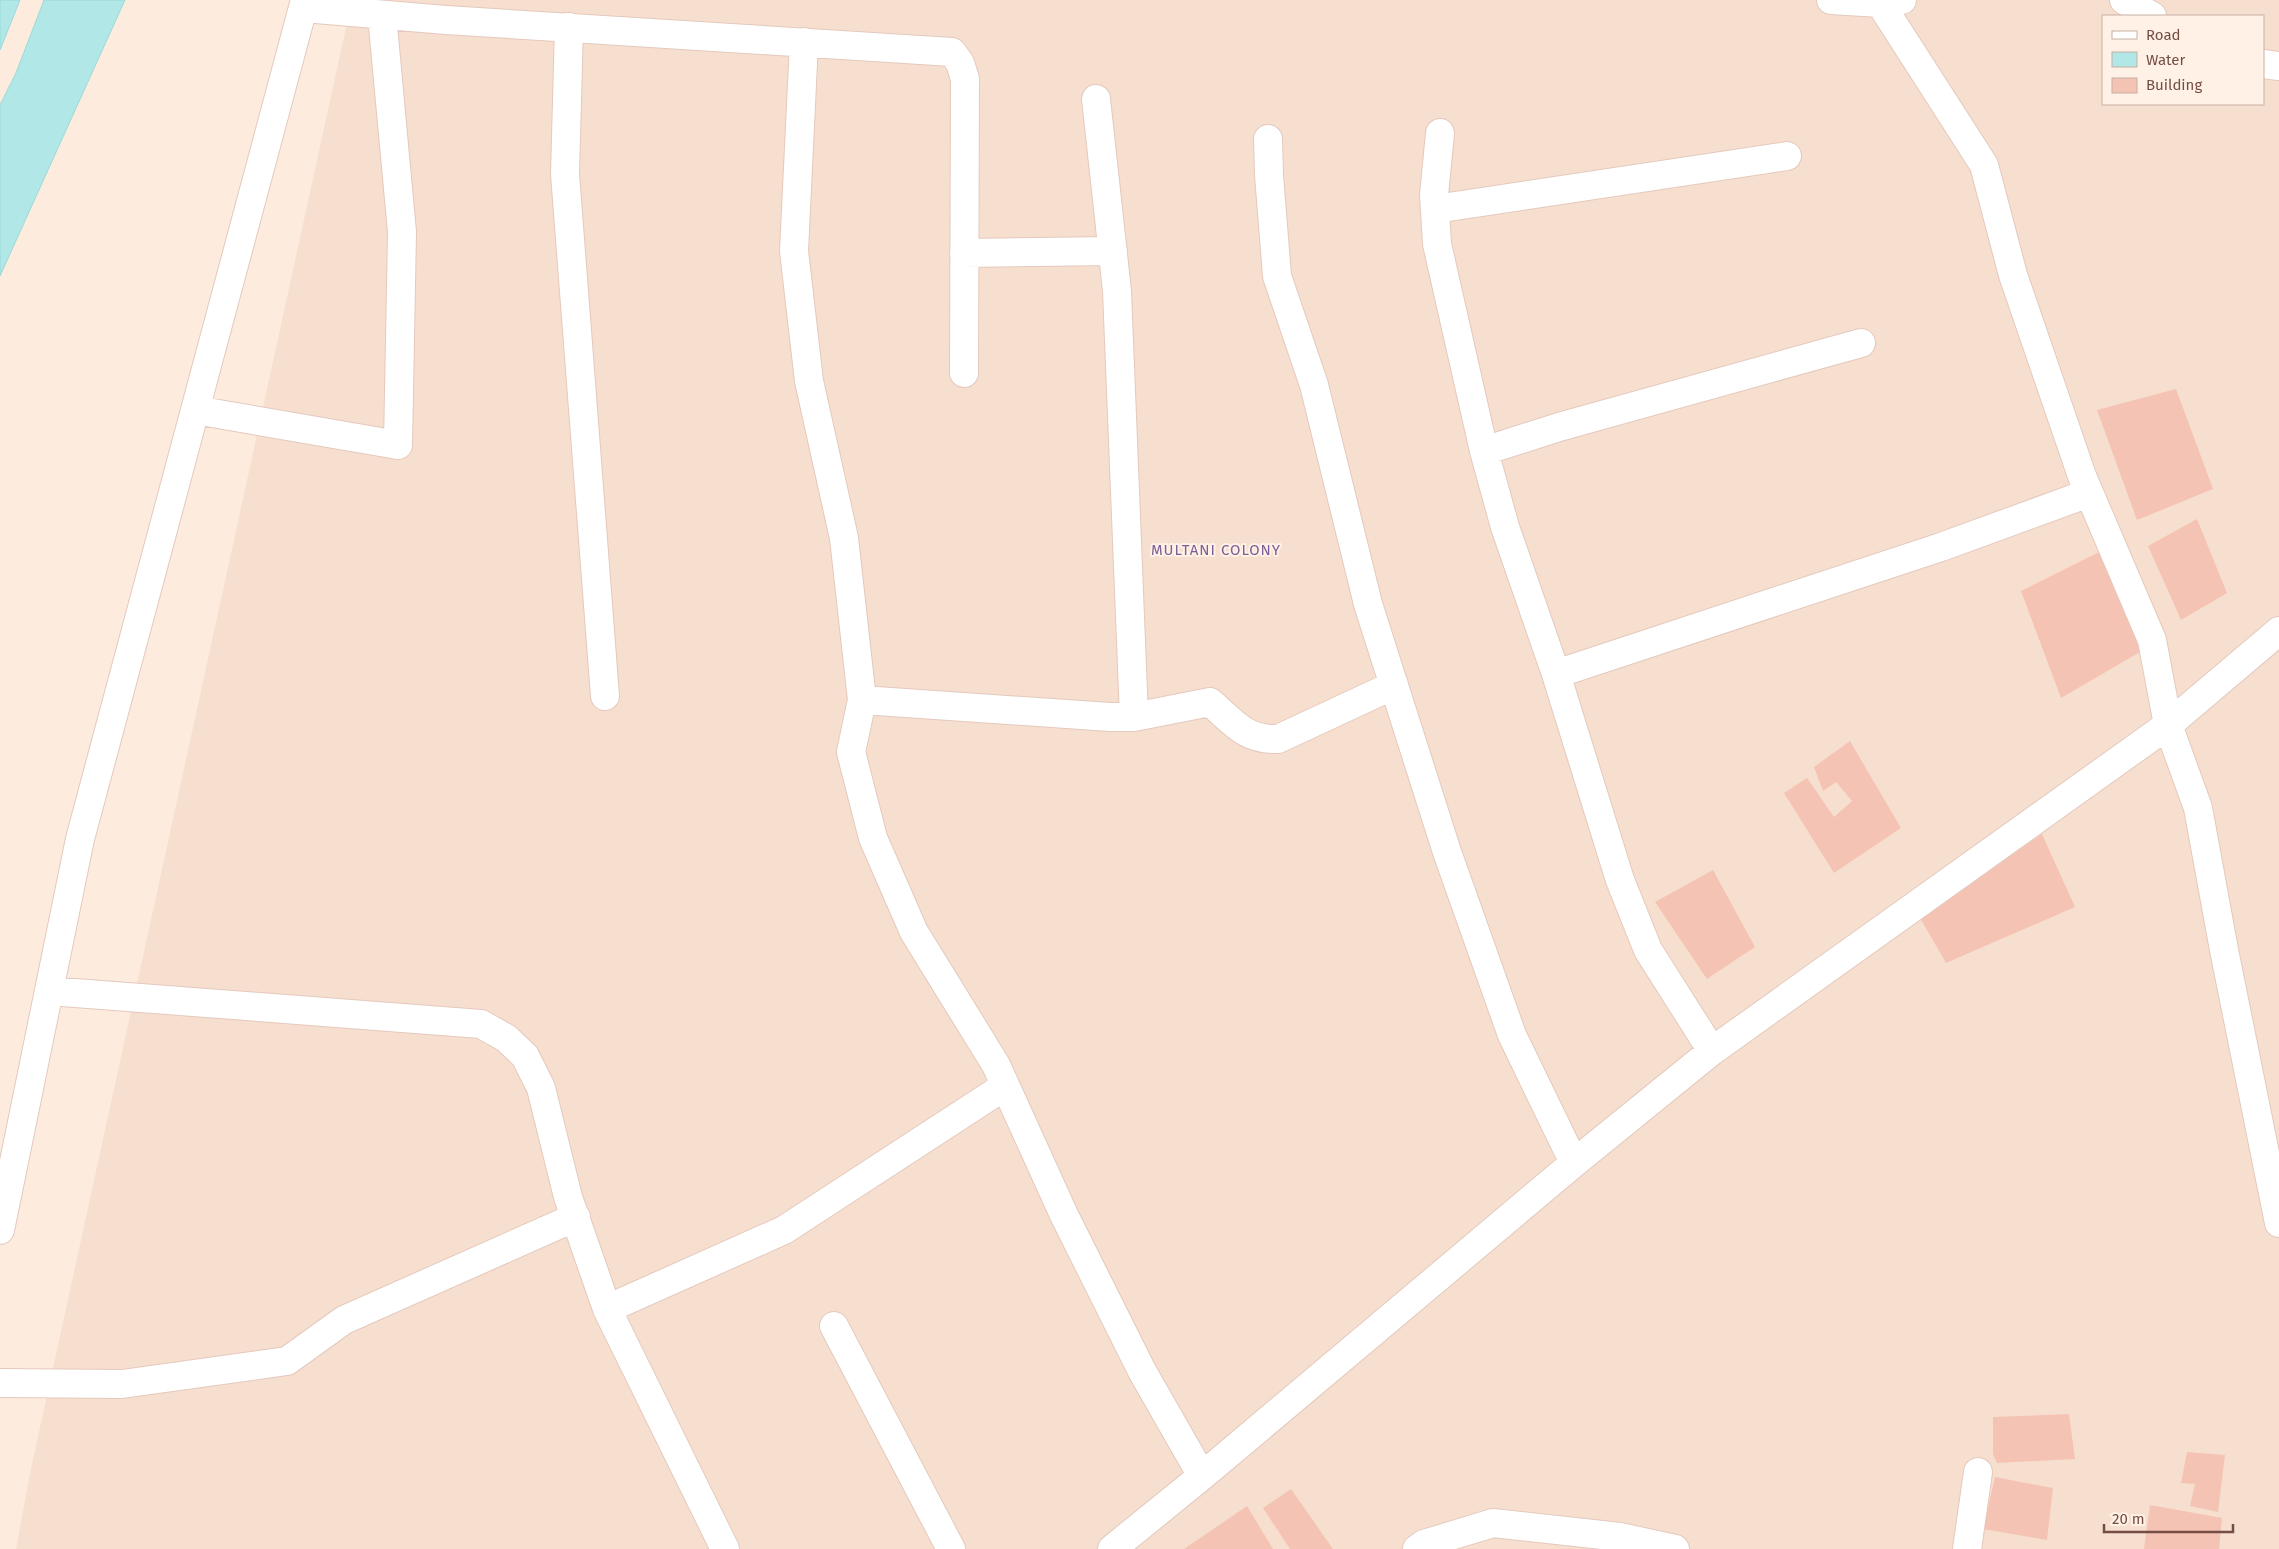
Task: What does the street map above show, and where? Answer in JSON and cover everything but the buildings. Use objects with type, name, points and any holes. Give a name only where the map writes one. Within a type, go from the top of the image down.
[{"type":"street","points":[[1831,0],[1891,2],[1984,165],[2013,275],[2082,476],[2152,640],[2168,725],[2198,808],[2226,960],[2279,1222]]},
{"type":"street","points":[[2124,0],[2150,15]]},
{"type":"street","points":[[0,1230],[80,839],[304,4],[382,15],[952,52],[960,63],[965,79],[964,373]]},
{"type":"street","points":[[195,410],[398,445],[402,232],[382,15]]},
{"type":"street","points":[[569,27],[565,174],[606,696]]},
{"type":"street","points":[[804,42],[794,251],[809,381],[844,538],[862,700],[851,752],[873,838],[914,932],[996,1065],[1064,1215],[1142,1371],[1202,1476]]},
{"type":"street","points":[[2264,64],[2279,66]]},
{"type":"street","points":[[1096,99],[1117,291],[1134,717]]},
{"type":"street","points":[[1440,133],[1435,210],[1436,244],[1484,451],[1505,527],[1556,674],[1620,880],[1648,950],[1712,1051]]},
{"type":"street","points":[[1268,139],[1277,276],[1314,385],[1368,604],[1447,852],[1512,1034],[1574,1163]]},
{"type":"street","points":[[1435,210],[1787,156]]},
{"type":"street","points":[[964,253],[1113,251]]},
{"type":"street","points":[[1484,451],[1559,427],[1861,343]]},
{"type":"street","points":[[1556,674],[1942,547],[2089,493]]},
{"type":"street","points":[[1112,1549],[1202,1476],[1574,1163],[1712,1051],[2168,725],[2279,631]]},
{"type":"street","points":[[862,700],[1134,717],[1210,702],[1247,734],[1263,739],[1278,739],[1394,685]]},
{"type":"street","points":[[49,991],[481,1024],[506,1038],[525,1056],[541,1088],[568,1197],[607,1309],[725,1549]]},
{"type":"street","points":[[607,1309],[784,1230],[1005,1086]]},
{"type":"street","points":[[0,1384],[122,1384],[287,1361],[344,1320],[576,1217]]},
{"type":"street","points":[[834,1326],[951,1549]]},
{"type":"street","points":[[1966,1549],[1978,1472]]},
{"type":"street","points":[[1417,1549],[1424,1544],[1493,1523],[1620,1537],[1675,1549]]},
{"type":"shaded area","points":[[352,0],[2279,0],[2279,1549],[16,1549],[30,1473]]},
{"type":"water","points":[[0,0],[20,0],[0,50]]},
{"type":"water","points":[[44,0],[125,0],[0,276],[0,105],[16,73]]},
{"type":"district","name":"MULTANI COLONY","points":[[1216,550]]}]
